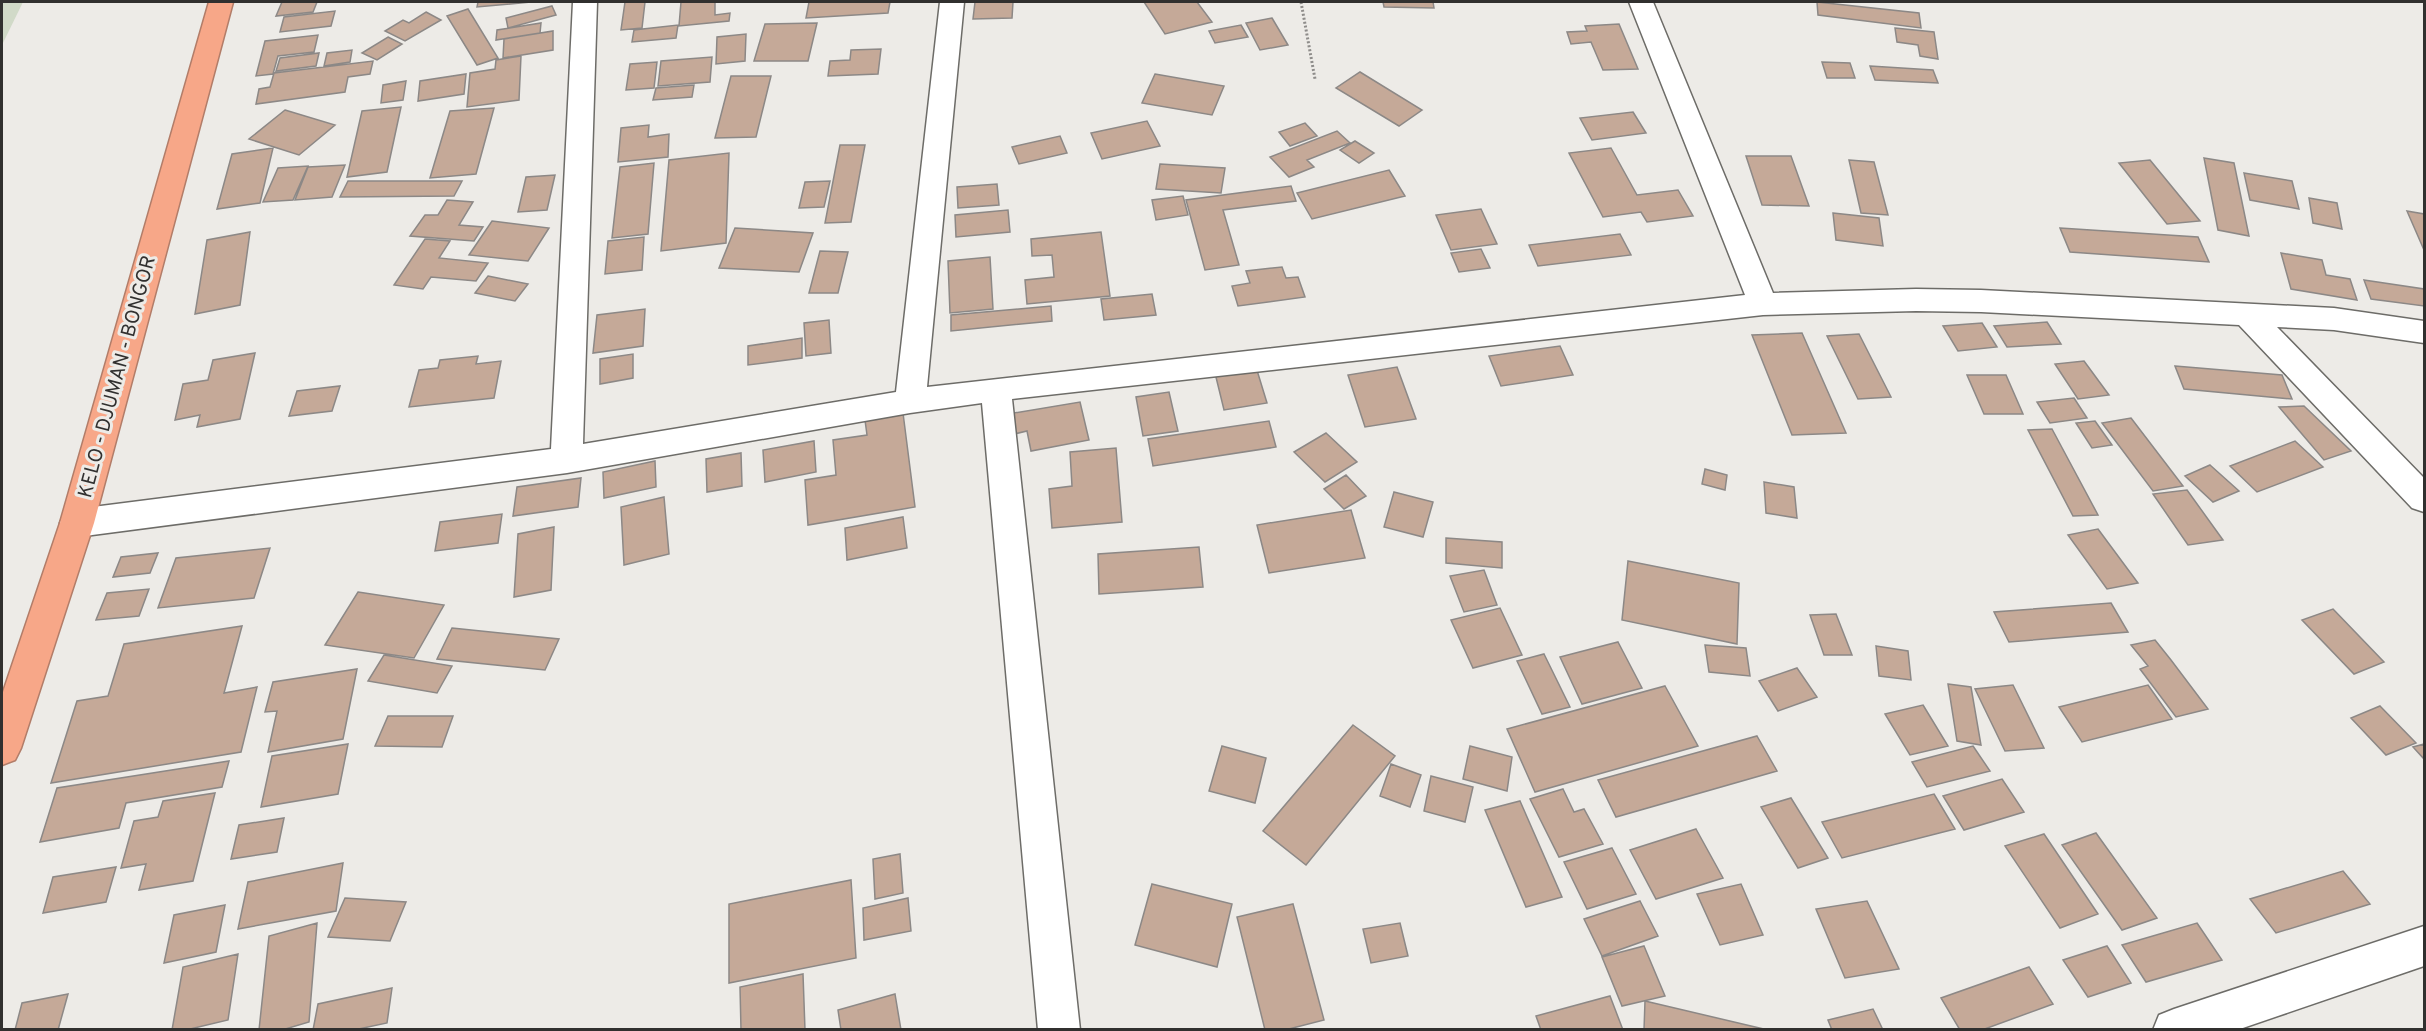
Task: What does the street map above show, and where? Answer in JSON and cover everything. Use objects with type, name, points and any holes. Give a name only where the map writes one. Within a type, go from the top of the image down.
[{"type":"highway","name":"KELO - DJUMAN - BONGOR","points":[[2,748],[77,523],[221,2]]},
{"type":"street","points":[[567,460],[585,2]]},
{"type":"street","points":[[910,401],[952,2]]},
{"type":"street","points":[[1641,2],[1762,304]]},
{"type":"street","points":[[77,523],[567,460],[910,401],[996,389],[1762,304],[1916,300],[1981,301],[2334,319],[2424,332]]},
{"type":"street","points":[[2246,314],[2424,499]]},
{"type":"street","points":[[996,389],[1059,1029]]},
{"type":"street","points":[[2174,1029],[2424,946]]},
{"type":"path","points":[[1300,2],[1315,79]]},
{"type":"green space","points":[[2,2],[23,2],[2,45]]},
{"type":"building","points":[[282,2],[317,2],[313,12],[276,16]]},
{"type":"building","points":[[478,2],[531,2],[477,7]]},
{"type":"building","points":[[625,2],[645,2],[642,28],[621,30]]},
{"type":"building","points":[[681,2],[715,2],[715,15],[730,13],[729,21],[679,26]]},
{"type":"building","points":[[809,2],[890,2],[888,13],[806,18]]},
{"type":"building","points":[[975,2],[1013,2],[1012,18],[973,19]]},
{"type":"building","points":[[1144,2],[1197,2],[1212,22],[1165,34]]},
{"type":"building","points":[[1383,2],[1433,2],[1434,8],[1384,7]]},
{"type":"building","points":[[1817,2],[1919,13],[1921,28],[1818,15]]},
{"type":"building","points":[[552,6],[556,15],[508,28],[506,18]]},
{"type":"building","points":[[468,9],[498,58],[477,65],[447,16]]},
{"type":"building","points":[[335,11],[331,26],[280,32],[284,17]]},
{"type":"building","points":[[426,12],[441,20],[405,41],[385,31],[403,20],[409,23]]},
{"type":"building","points":[[1272,18],[1288,45],[1260,50],[1246,23]]},
{"type":"building","points":[[541,23],[540,33],[496,40],[497,30]]},
{"type":"building","points":[[817,23],[808,61],[754,61],[765,24]]},
{"type":"building","points":[[1619,24],[1638,69],[1603,70],[1591,42],[1571,44],[1567,32],[1587,31],[1585,26]]},
{"type":"building","points":[[678,25],[676,38],[632,42],[634,30]]},
{"type":"building","points":[[1241,25],[1248,37],[1215,43],[1209,31]]},
{"type":"building","points":[[1895,28],[1934,32],[1938,59],[1920,56],[1918,45],[1897,42]]},
{"type":"building","points":[[553,31],[553,50],[503,58],[504,39]]},
{"type":"building","points":[[746,34],[745,61],[716,64],[717,37]]},
{"type":"building","points":[[318,35],[314,52],[278,56],[273,74],[256,76],[265,41]]},
{"type":"building","points":[[388,37],[402,44],[377,60],[362,53]]},
{"type":"building","points":[[881,49],[878,74],[828,76],[830,61],[850,60],[851,50]]},
{"type":"building","points":[[352,50],[350,62],[324,66],[327,53]]},
{"type":"building","points":[[319,53],[316,66],[276,71],[280,58]]},
{"type":"building","points":[[521,56],[519,100],[467,107],[470,73],[495,69],[496,60]]},
{"type":"building","points":[[712,57],[710,82],[658,86],[661,61]]},
{"type":"building","points":[[373,61],[370,74],[348,77],[345,92],[256,104],[259,89],[270,87],[274,73]]},
{"type":"building","points":[[657,62],[654,88],[626,90],[630,64]]},
{"type":"building","points":[[1822,62],[1850,63],[1855,78],[1827,78]]},
{"type":"building","points":[[1870,66],[1933,70],[1938,83],[1875,80]]},
{"type":"building","points":[[1360,72],[1422,110],[1399,126],[1336,88]]},
{"type":"building","points":[[466,74],[464,94],[418,101],[420,81]]},
{"type":"building","points":[[1155,74],[1224,86],[1212,115],[1142,103]]},
{"type":"building","points":[[731,76],[771,76],[756,137],[715,138]]},
{"type":"building","points":[[406,81],[403,100],[381,103],[383,85]]},
{"type":"building","points":[[694,85],[692,97],[653,100],[656,88]]},
{"type":"building","points":[[401,107],[387,172],[347,177],[362,111]]},
{"type":"building","points":[[494,108],[476,174],[430,178],[450,111]]},
{"type":"building","points":[[285,110],[335,125],[299,155],[249,139]]},
{"type":"building","points":[[1633,112],[1646,133],[1592,140],[1580,118]]},
{"type":"building","points":[[1147,121],[1160,146],[1102,159],[1091,133]]},
{"type":"building","points":[[1305,123],[1317,136],[1290,146],[1279,132]]},
{"type":"building","points":[[649,125],[648,137],[669,134],[668,157],[618,162],[621,128]]},
{"type":"building","points":[[1337,131],[1350,143],[1307,160],[1314,167],[1289,177],[1270,157]]},
{"type":"building","points":[[1060,136],[1067,153],[1019,164],[1012,147]]},
{"type":"building","points":[[1355,141],[1374,153],[1359,163],[1340,150]]},
{"type":"building","points":[[840,145],[865,145],[851,222],[825,223]]},
{"type":"building","points":[[273,148],[260,203],[217,209],[232,154]]},
{"type":"building","points":[[1611,148],[1637,195],[1678,190],[1693,216],[1647,222],[1641,212],[1603,217],[1569,153]]},
{"type":"building","points":[[729,153],[726,243],[661,251],[669,160]]},
{"type":"building","points":[[1746,156],[1791,156],[1809,206],[1762,205]]},
{"type":"building","points":[[2204,158],[2234,163],[2249,236],[2218,230]]},
{"type":"building","points":[[1849,160],[1874,162],[1888,215],[1861,213]]},
{"type":"building","points":[[2150,160],[2200,221],[2167,224],[2119,163]]},
{"type":"building","points":[[654,163],[648,234],[612,238],[620,167]]},
{"type":"building","points":[[1160,164],[1225,168],[1221,193],[1156,189]]},
{"type":"building","points":[[345,165],[332,197],[295,200],[308,167]]},
{"type":"building","points":[[308,166],[293,200],[263,202],[278,168]]},
{"type":"building","points":[[1389,170],[1405,196],[1312,219],[1297,193]]},
{"type":"building","points":[[2244,173],[2292,181],[2299,209],[2250,200]]},
{"type":"building","points":[[555,175],[547,210],[518,212],[526,177]]},
{"type":"building","points":[[348,181],[462,181],[454,196],[340,197]]},
{"type":"building","points":[[830,181],[824,207],[799,208],[805,182]]},
{"type":"building","points":[[997,184],[999,205],[958,208],[957,187]]},
{"type":"building","points":[[1291,186],[1296,201],[1223,210],[1239,265],[1205,270],[1186,200]]},
{"type":"building","points":[[1183,196],[1188,215],[1156,220],[1152,200]]},
{"type":"building","points":[[2309,198],[2337,203],[2342,229],[2313,223]]},
{"type":"building","points":[[447,200],[473,202],[459,225],[483,227],[474,241],[410,236],[425,215],[438,215]]},
{"type":"building","points":[[1481,209],[1497,244],[1451,250],[1436,215]]},
{"type":"building","points":[[1008,210],[1010,232],[956,237],[955,215]]},
{"type":"building","points":[[2407,211],[2424,214],[2424,250]]},
{"type":"building","points":[[1833,213],[1879,218],[1883,246],[1836,240]]},
{"type":"building","points":[[492,221],[549,228],[528,261],[469,255]]},
{"type":"building","points":[[735,228],[813,233],[799,272],[719,268]]},
{"type":"building","points":[[2060,228],[2198,237],[2209,262],[2070,252]]},
{"type":"building","points":[[250,232],[240,305],[195,314],[207,240]]},
{"type":"building","points":[[1101,232],[1110,296],[1027,304],[1025,280],[1054,277],[1052,255],[1032,256],[1031,239]]},
{"type":"building","points":[[1620,234],[1631,255],[1538,266],[1529,245]]},
{"type":"building","points":[[644,237],[642,270],[605,274],[608,241]]},
{"type":"building","points":[[425,239],[450,241],[439,258],[488,263],[476,281],[431,277],[423,289],[394,285]]},
{"type":"building","points":[[1481,249],[1490,268],[1459,272],[1451,253]]},
{"type":"building","points":[[820,251],[848,252],[838,293],[809,293]]},
{"type":"building","points":[[2281,253],[2322,260],[2326,275],[2350,279],[2357,300],[2291,289]]},
{"type":"building","points":[[990,257],[993,309],[950,313],[948,261]]},
{"type":"building","points":[[1282,267],[1286,278],[1298,277],[1305,297],[1238,306],[1232,286],[1250,283],[1246,271]]},
{"type":"building","points":[[488,276],[528,284],[515,301],[475,293]]},
{"type":"building","points":[[2364,280],[2424,289],[2424,306],[2371,299]]},
{"type":"building","points":[[1152,294],[1156,315],[1104,320],[1101,299]]},
{"type":"building","points":[[1051,306],[1052,321],[951,331],[951,315]]},
{"type":"building","points":[[645,309],[643,346],[593,353],[597,315]]},
{"type":"building","points":[[829,320],[831,353],[806,356],[804,323]]},
{"type":"building","points":[[2047,322],[2061,344],[2007,347],[1994,326]]},
{"type":"building","points":[[1982,323],[1997,347],[1958,351],[1943,326]]},
{"type":"building","points":[[1802,333],[1846,433],[1792,435],[1752,335]]},
{"type":"building","points":[[1859,334],[1891,397],[1858,399],[1827,336]]},
{"type":"building","points":[[802,338],[802,358],[748,365],[748,346]]},
{"type":"building","points":[[1560,346],[1573,375],[1501,386],[1489,356]]},
{"type":"building","points":[[255,353],[240,419],[197,427],[200,415],[175,420],[183,384],[208,380],[213,360]]},
{"type":"building","points":[[633,354],[633,378],[600,384],[600,359]]},
{"type":"building","points":[[478,356],[476,364],[501,361],[494,398],[409,407],[419,370],[438,368],[440,360]]},
{"type":"building","points":[[2084,361],[2109,395],[2078,399],[2055,364]]},
{"type":"building","points":[[2175,366],[2282,375],[2292,399],[2184,389]]},
{"type":"building","points":[[1256,367],[1267,403],[1224,410],[1215,373]]},
{"type":"building","points":[[1397,367],[1416,419],[1365,427],[1348,375]]},
{"type":"building","points":[[1967,375],[2006,375],[2023,414],[1984,414]]},
{"type":"building","points":[[340,386],[332,411],[289,416],[297,391]]},
{"type":"building","points":[[1169,392],[1178,431],[1143,436],[1136,397]]},
{"type":"building","points":[[2074,398],[2087,418],[2050,423],[2037,402]]},
{"type":"building","points":[[1080,402],[1089,440],[1031,451],[1027,431],[1006,436],[1002,415]]},
{"type":"building","points":[[2304,406],[2351,451],[2324,460],[2279,407]]},
{"type":"building","points":[[903,413],[915,507],[808,525],[805,480],[836,475],[833,440],[867,435],[865,420]]},
{"type":"building","points":[[2131,418],[2183,486],[2153,491],[2102,423]]},
{"type":"building","points":[[1269,421],[1276,447],[1153,466],[1148,439]]},
{"type":"building","points":[[2095,421],[2112,445],[2092,448],[2076,423]]},
{"type":"building","points":[[2052,429],[2098,515],[2073,516],[2028,430]]},
{"type":"building","points":[[1326,433],[1357,462],[1325,482],[1294,452]]},
{"type":"building","points":[[814,441],[816,472],[765,482],[763,450]]},
{"type":"building","points":[[2295,441],[2323,467],[2257,492],[2230,466]]},
{"type":"building","points":[[1116,448],[1122,522],[1052,528],[1049,489],[1072,486],[1070,452]]},
{"type":"building","points":[[741,453],[742,486],[707,492],[706,459]]},
{"type":"building","points":[[655,461],[656,487],[604,498],[603,472]]},
{"type":"building","points":[[2210,465],[2239,491],[2213,502],[2185,476]]},
{"type":"building","points":[[1705,469],[1727,475],[1725,490],[1702,484]]},
{"type":"building","points":[[1346,475],[1366,496],[1344,509],[1324,489]]},
{"type":"building","points":[[581,478],[578,507],[513,516],[517,487]]},
{"type":"building","points":[[1764,482],[1794,487],[1797,518],[1766,513]]},
{"type":"building","points":[[2187,490],[2223,540],[2188,545],[2153,494]]},
{"type":"building","points":[[1394,492],[1433,502],[1423,537],[1384,527]]},
{"type":"building","points":[[664,497],[669,554],[624,565],[621,507]]},
{"type":"building","points":[[1351,510],[1365,558],[1269,573],[1257,525]]},
{"type":"building","points":[[502,514],[498,543],[435,551],[440,522]]},
{"type":"building","points":[[903,517],[907,548],[847,560],[845,528]]},
{"type":"building","points":[[554,527],[551,590],[514,597],[518,534]]},
{"type":"building","points":[[2098,529],[2138,583],[2107,589],[2068,535]]},
{"type":"building","points":[[1446,538],[1502,542],[1502,568],[1446,563]]},
{"type":"building","points":[[1199,547],[1203,587],[1099,594],[1098,554]]},
{"type":"building","points":[[270,548],[254,598],[158,608],[176,558]]},
{"type":"building","points":[[158,553],[150,573],[113,577],[121,557]]},
{"type":"building","points":[[1628,561],[1739,583],[1737,644],[1622,620]]},
{"type":"building","points":[[1484,570],[1497,605],[1464,612],[1450,576]]},
{"type":"building","points":[[149,589],[139,616],[96,620],[107,593]]},
{"type":"building","points":[[358,592],[444,605],[414,658],[325,645]]},
{"type":"building","points":[[2111,603],[2128,632],[2009,642],[1994,612]]},
{"type":"building","points":[[1500,608],[1522,655],[1473,668],[1451,620]]},
{"type":"building","points":[[2333,609],[2384,662],[2354,674],[2302,620]]},
{"type":"building","points":[[1836,614],[1852,655],[1824,655],[1810,615]]},
{"type":"building","points":[[242,626],[224,693],[257,687],[241,752],[51,783],[77,701],[108,696],[124,644]]},
{"type":"building","points":[[452,628],[559,639],[545,670],[437,659]]},
{"type":"building","points":[[2155,640],[2208,709],[2176,717],[2140,669],[2148,666],[2131,645]]},
{"type":"building","points":[[1618,642],[1642,688],[1582,704],[1560,657]]},
{"type":"building","points":[[1705,645],[1746,648],[1750,676],[1709,672]]},
{"type":"building","points":[[1876,646],[1908,651],[1911,680],[1879,676]]},
{"type":"building","points":[[1544,654],[1570,707],[1542,714],[1517,661]]},
{"type":"building","points":[[384,655],[452,666],[437,693],[368,681]]},
{"type":"building","points":[[1797,668],[1817,697],[1778,711],[1759,681]]},
{"type":"building","points":[[357,669],[343,739],[268,752],[277,711],[265,712],[273,682]]},
{"type":"building","points":[[1948,684],[1971,687],[1981,745],[1957,741]]},
{"type":"building","points":[[2013,685],[2044,748],[2005,751],[1975,689]]},
{"type":"building","points":[[2148,685],[2172,719],[2082,742],[2059,707]]},
{"type":"building","points":[[1665,686],[1698,746],[1535,792],[1507,729]]},
{"type":"building","points":[[1923,705],[1948,746],[1910,755],[1885,714]]},
{"type":"building","points":[[2380,706],[2416,743],[2386,755],[2351,718]]},
{"type":"building","points":[[388,716],[453,716],[442,747],[375,746]]},
{"type":"building","points":[[1353,725],[1395,756],[1306,865],[1263,831]]},
{"type":"building","points":[[1757,736],[1777,771],[1616,817],[1598,780]]},
{"type":"building","points":[[348,744],[338,794],[261,807],[272,756]]},
{"type":"building","points":[[2424,744],[2424,759],[2413,747]]},
{"type":"building","points":[[1222,746],[1266,758],[1255,803],[1209,791]]},
{"type":"building","points":[[1470,746],[1512,757],[1507,791],[1463,779]]},
{"type":"building","points":[[1973,746],[1990,771],[1927,787],[1912,762]]},
{"type":"building","points":[[229,761],[222,787],[126,803],[119,828],[40,842],[57,788]]},
{"type":"building","points":[[1391,764],[1421,775],[1410,807],[1380,796]]},
{"type":"building","points":[[1431,776],[1473,787],[1465,822],[1424,811]]},
{"type":"building","points":[[2002,779],[2024,812],[1964,830],[1943,796]]},
{"type":"building","points":[[1563,789],[1574,812],[1584,809],[1603,844],[1559,857],[1530,799]]},
{"type":"building","points":[[215,793],[193,881],[139,890],[146,864],[121,868],[134,821],[158,817],[163,801]]},
{"type":"building","points":[[1934,794],[1955,829],[1842,858],[1822,822]]},
{"type":"building","points":[[1791,798],[1828,858],[1798,868],[1761,807]]},
{"type":"building","points":[[1520,801],[1562,897],[1526,907],[1485,810]]},
{"type":"building","points":[[284,818],[277,852],[231,859],[239,825]]},
{"type":"building","points":[[1696,829],[1723,878],[1656,899],[1630,850]]},
{"type":"building","points":[[2096,833],[2157,918],[2122,930],[2062,845]]},
{"type":"building","points":[[2044,834],[2098,914],[2060,928],[2005,846]]},
{"type":"building","points":[[1612,848],[1636,894],[1587,909],[1564,862]]},
{"type":"building","points":[[900,854],[903,893],[875,899],[873,859]]},
{"type":"building","points":[[343,863],[336,911],[238,929],[248,882]]},
{"type":"building","points":[[116,867],[106,902],[43,913],[53,877]]},
{"type":"building","points":[[2343,871],[2370,904],[2276,933],[2250,899]]},
{"type":"building","points":[[851,880],[856,958],[729,983],[729,904]]},
{"type":"building","points":[[1152,884],[1232,904],[1217,967],[1135,945]]},
{"type":"building","points":[[1741,884],[1763,935],[1720,945],[1697,894]]},
{"type":"building","points":[[345,898],[406,902],[390,941],[328,937]]},
{"type":"building","points":[[908,898],[911,931],[864,940],[863,908]]},
{"type":"building","points":[[1640,901],[1658,936],[1602,956],[1584,919]]},
{"type":"building","points":[[1867,901],[1899,969],[1845,978],[1816,909]]},
{"type":"building","points":[[1293,904],[1324,1020],[1285,1030],[1265,1030],[1237,917]]},
{"type":"building","points":[[225,905],[216,952],[164,963],[174,915]]},
{"type":"building","points":[[317,923],[309,1022],[282,1030],[259,1030],[269,936]]},
{"type":"building","points":[[1400,923],[1408,956],[1371,963],[1363,929]]},
{"type":"building","points":[[2197,923],[2222,960],[2146,982],[2122,945]]},
{"type":"building","points":[[1644,946],[1665,996],[1622,1006],[1602,957]]},
{"type":"building","points":[[2107,946],[2131,983],[2088,997],[2063,960]]},
{"type":"building","points":[[238,954],[228,1020],[186,1030],[172,1030],[183,967]]},
{"type":"building","points":[[2029,967],[2053,1004],[1982,1030],[1960,1030],[1941,998]]},
{"type":"building","points":[[803,974],[805,1030],[741,1030],[740,987]]},
{"type":"building","points":[[392,988],[387,1023],[354,1030],[313,1030],[318,1004]]},
{"type":"building","points":[[68,994],[58,1030],[15,1030],[22,1003]]},
{"type":"building","points":[[895,994],[901,1030],[841,1030],[838,1010]]},
{"type":"building","points":[[1610,996],[1623,1030],[1541,1030],[1536,1016]]},
{"type":"building","points":[[1645,1001],[1768,1030],[1644,1030]]},
{"type":"building","points":[[1873,1009],[1883,1030],[1832,1030],[1828,1020]]}]
